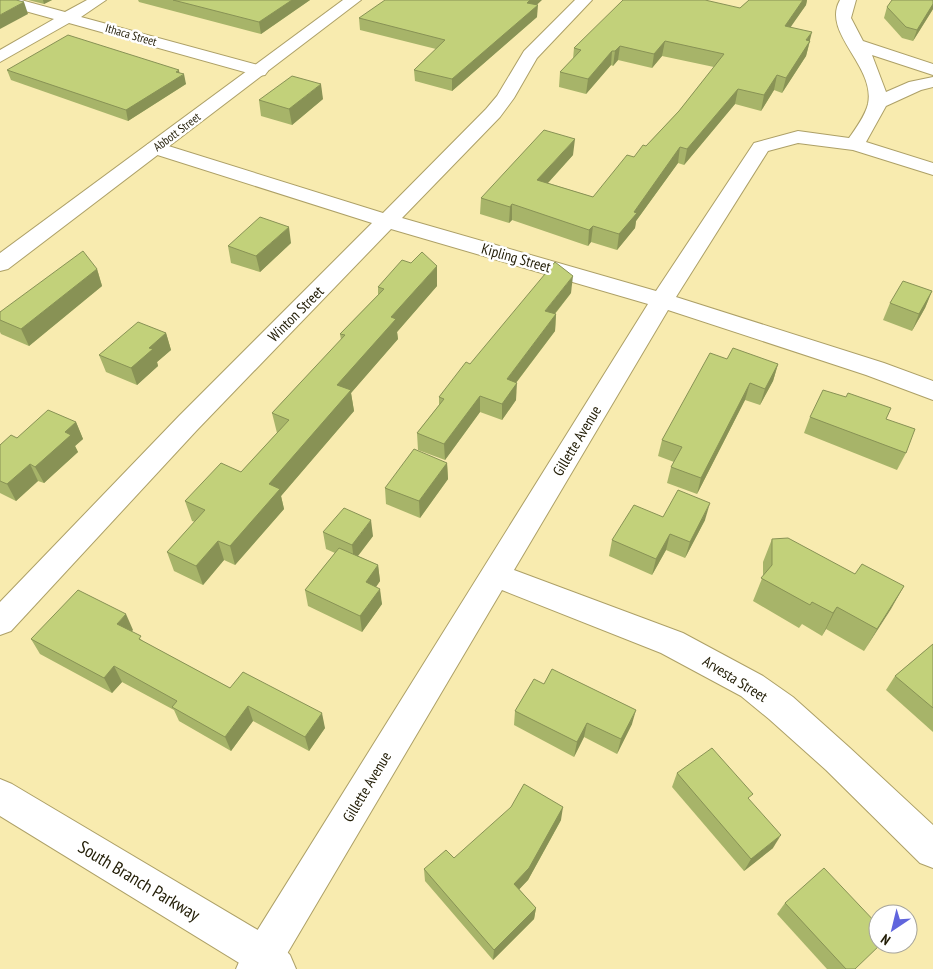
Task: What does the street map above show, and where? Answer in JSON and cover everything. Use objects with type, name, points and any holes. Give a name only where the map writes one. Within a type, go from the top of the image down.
[{"type":"street","name":"Ithaca Street","points":[[3,0],[259,71]]},
{"type":"street","points":[[0,57],[98,0]]},
{"type":"street","name":"Abbott Street","points":[[0,264],[353,0]]},
{"type":"street","name":"Winton Street","points":[[0,622],[188,423],[493,113],[505,98],[530,55],[584,0]]},
{"type":"street","points":[[848,0],[844,6],[844,24],[847,34],[857,45],[874,83],[877,102],[855,145]]},
{"type":"street","points":[[857,45],[933,70]]},
{"type":"street","points":[[877,102],[915,86],[933,82]]},
{"type":"street","name":"Gillette Avenue","points":[[265,965],[495,575],[662,300],[761,147],[798,137],[855,145],[933,169]]},
{"type":"street","name":"Kipling Street","points":[[155,148],[388,221],[662,300],[867,366],[933,391]]},
{"type":"street","name":"Arvesta Street","points":[[495,575],[672,643],[752,686],[781,708],[838,759],[933,850]]},
{"type":"street","name":"South Branch Parkway","points":[[0,796],[265,965]]},
{"type":"building","points":[[0,0],[16,0],[24,2],[0,15]]},
{"type":"building","points":[[173,0],[292,0],[259,22]]},
{"type":"building","points":[[385,0],[530,0],[527,3],[538,5],[452,79],[414,70],[445,40],[359,18]]},
{"type":"building","points":[[623,0],[705,0],[740,8],[749,0],[803,0],[785,26],[812,32],[806,40],[810,41],[786,78],[777,75],[764,95],[738,89],[687,149],[680,147],[634,212],[637,213],[619,234],[593,226],[589,230],[512,204],[510,207],[481,198],[544,130],[575,139],[537,180],[593,197],[627,155],[634,157],[643,145],[646,146],[679,111],[724,54],[665,41],[654,54],[620,46],[615,51],[612,51],[588,79],[560,72],[581,50],[574,48]]},
{"type":"building","points":[[892,0],[933,0],[933,4],[917,30],[906,27],[887,7]]},
{"type":"building","points":[[68,35],[179,70],[176,72],[184,74],[126,110],[7,70]]},
{"type":"building","points":[[292,76],[321,84],[289,109],[259,100]]},
{"type":"building","points":[[260,217],[289,227],[256,256],[228,246]]},
{"type":"building","points":[[83,251],[97,269],[21,329],[0,320],[0,312]]},
{"type":"building","points":[[422,252],[437,266],[391,317],[396,319],[337,385],[351,390],[269,484],[280,489],[230,546],[218,541],[196,566],[167,552],[205,510],[185,501],[221,463],[241,472],[289,420],[272,413],[345,335],[340,334],[384,289],[378,287],[402,260],[411,263]]},
{"type":"building","points":[[555,262],[573,276],[545,311],[556,314],[507,379],[517,383],[502,404],[480,396],[444,444],[417,433],[444,399],[439,397],[466,362],[470,364]]},
{"type":"building","points":[[903,281],[932,291],[919,314],[890,303]]},
{"type":"building","points":[[138,322],[166,333],[149,348],[153,349],[131,368],[99,355]]},
{"type":"building","points":[[733,348],[778,364],[765,389],[750,383],[701,478],[671,467],[682,447],[662,440],[710,353],[727,359]]},
{"type":"building","points":[[823,390],[846,397],[848,393],[891,408],[886,419],[915,429],[906,453],[810,417]]},
{"type":"building","points":[[48,410],[76,422],[65,432],[71,435],[35,467],[30,464],[7,484],[0,481],[0,445],[11,435],[17,438]]},
{"type":"building","points":[[414,449],[447,463],[419,501],[385,488]]},
{"type":"building","points":[[678,490],[710,503],[690,542],[670,534],[656,559],[612,540],[634,505],[663,517]]},
{"type":"building","points":[[344,508],[371,520],[352,545],[323,532]]},
{"type":"building","points":[[788,538],[855,574],[862,564],[904,586],[877,629],[837,607],[833,613],[812,602],[810,605],[761,578],[772,565],[772,539]]},
{"type":"building","points":[[339,548],[378,565],[366,582],[380,589],[360,616],[305,590]]},
{"type":"building","points":[[78,590],[126,614],[117,624],[141,636],[139,639],[230,688],[243,672],[322,713],[305,737],[248,706],[225,737],[172,707],[177,701],[114,666],[104,678],[31,639]]},
{"type":"building","points":[[933,644],[933,708],[895,676]]},
{"type":"building","points":[[552,669],[636,710],[621,739],[587,723],[577,742],[515,711],[534,679],[544,684]]},
{"type":"building","points":[[712,748],[753,794],[748,798],[781,835],[751,859],[677,773]]},
{"type":"building","points":[[524,784],[563,807],[529,868],[514,884],[536,908],[494,950],[424,869],[446,850],[454,858],[511,807]]},
{"type":"building","points":[[824,868],[868,914],[868,954],[871,954],[855,969],[846,969],[785,903]]}]
